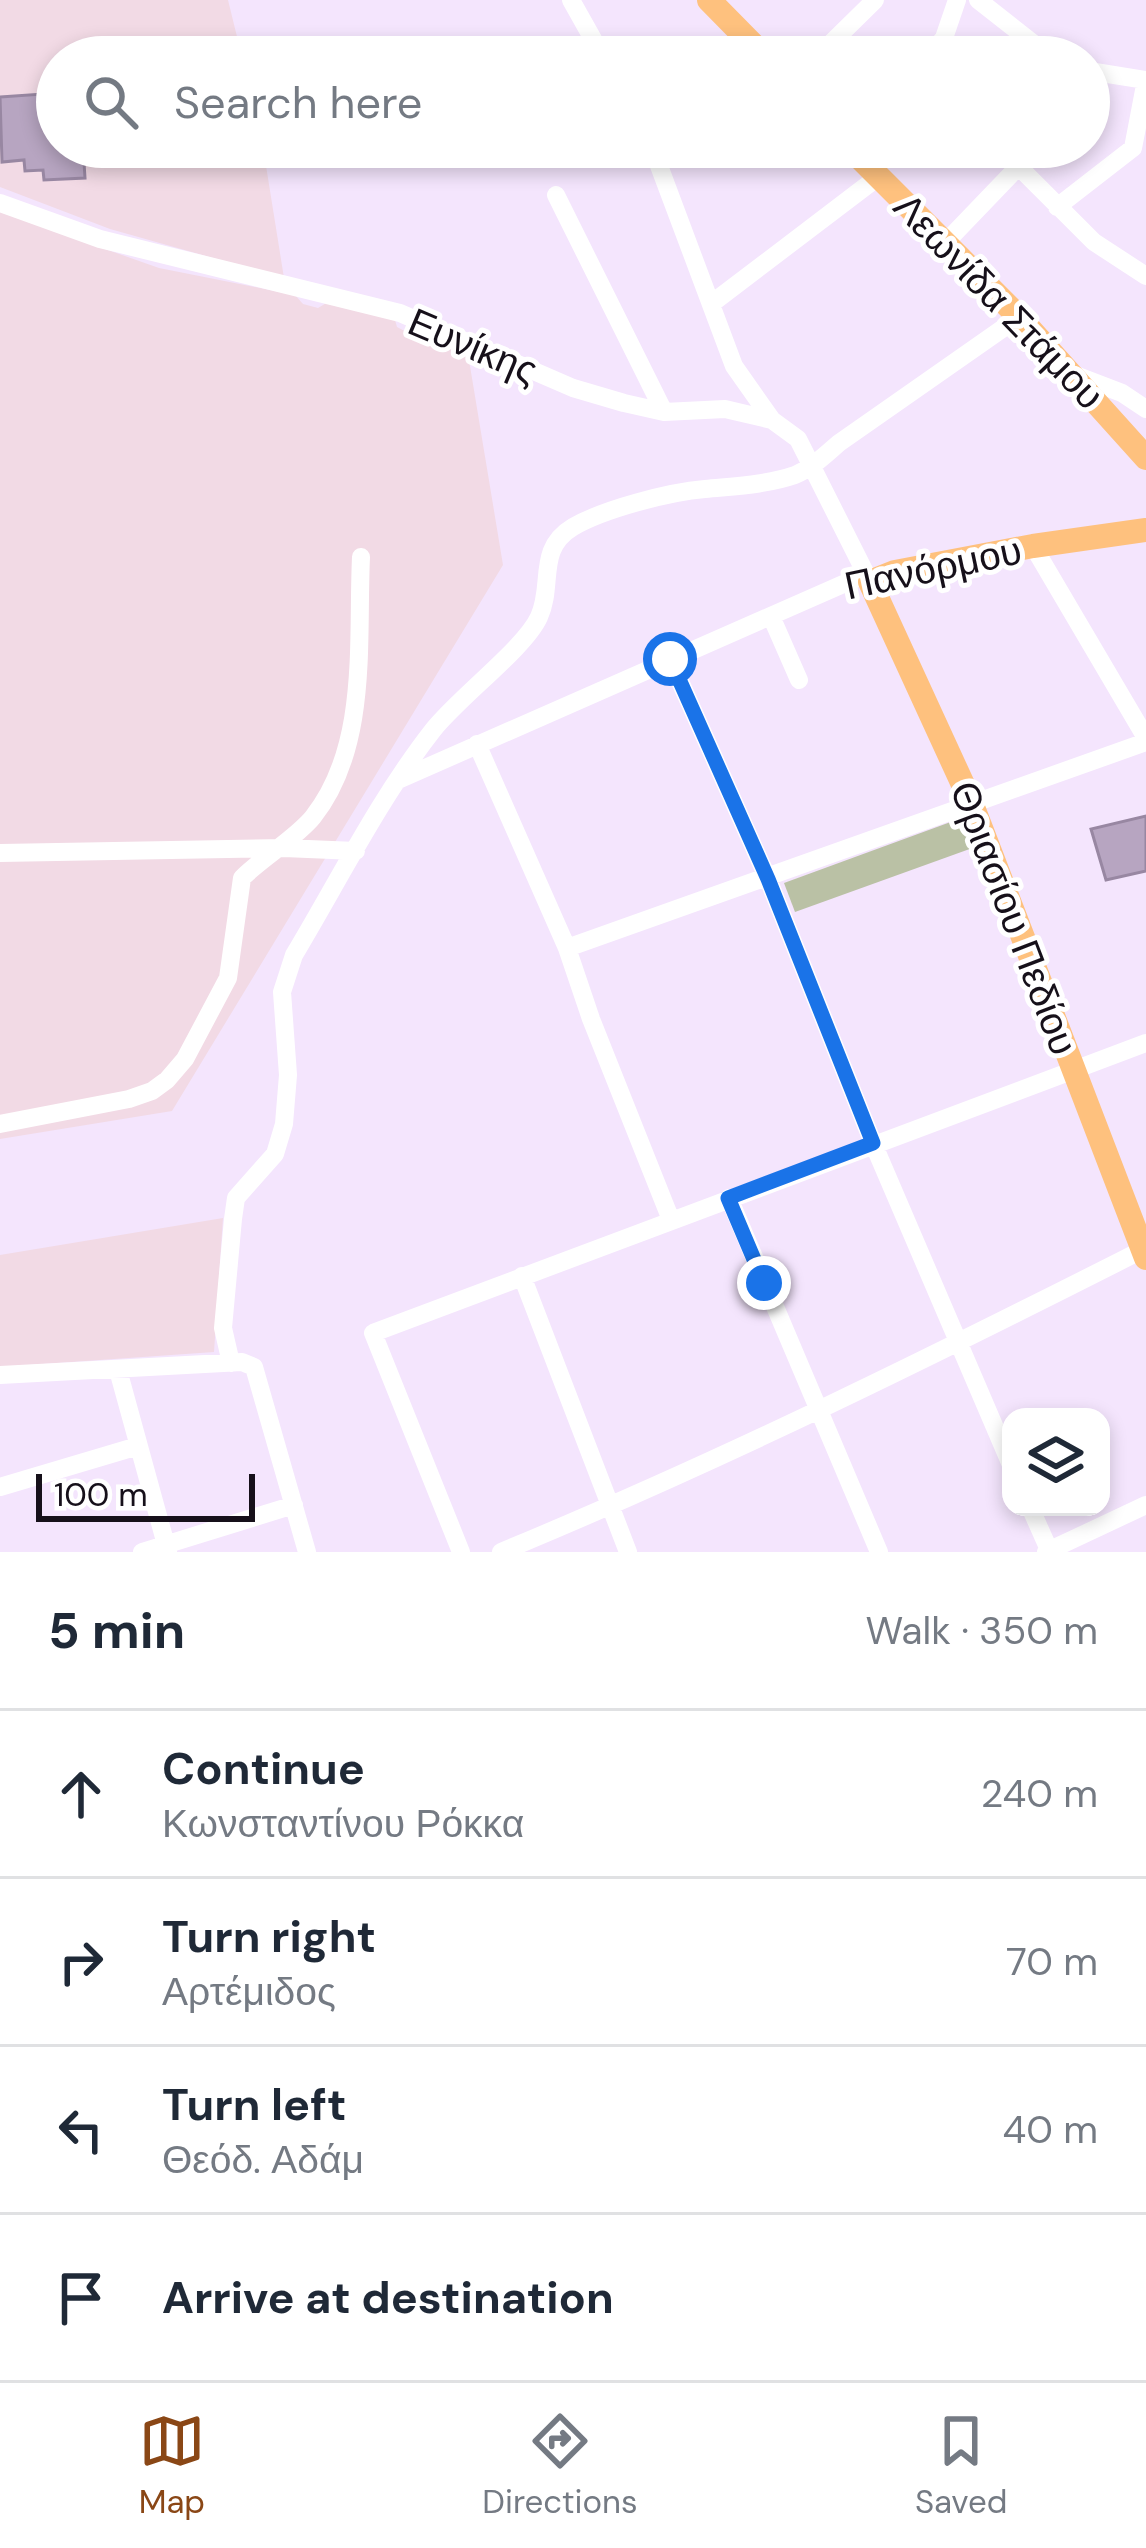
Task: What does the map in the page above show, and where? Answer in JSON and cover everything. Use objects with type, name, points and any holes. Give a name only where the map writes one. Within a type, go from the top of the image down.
[{"type":"main road","points":[[709,0],[744,36]]},
{"type":"main road","name":"Λεωνίδα Στάμου","points":[[870,168],[1019,317],[1145,455]]},
{"type":"main road","name":"Πανόρμου","points":[[872,578],[1033,546],[1146,530]]},
{"type":"main road","name":"Θριασίου Πεδίου","points":[[872,578],[978,800],[1145,1252]]},
{"type":"main road","name":"Θριασίου Πεδίου","points":[[1081,1070],[1146,1220]]},
{"type":"street","points":[[571,0],[591,36]]},
{"type":"street","points":[[838,36],[875,0]]},
{"type":"street","points":[[945,36],[957,0]]},
{"type":"street","points":[[979,0],[1024,36]]},
{"type":"street","points":[[1110,74],[1146,80],[1137,140],[1110,167]]},
{"type":"street","points":[[1129,152],[1146,167]]},
{"type":"street","points":[[660,168],[734,366],[772,420],[798,440],[872,578]]},
{"type":"street","points":[[946,242],[1017,168]]},
{"type":"street","points":[[1019,168],[1094,242],[1146,276]]},
{"type":"street","points":[[1057,208],[1108,168]]},
{"type":"street","points":[[711,304],[878,177]]},
{"type":"street","points":[[556,195],[664,412]]},
{"type":"street","name":"Ευνίκης","points":[[0,203],[100,239],[400,313],[573,388],[664,412],[725,409],[772,420]]},
{"type":"street","points":[[231,1363],[223,1328],[236,1198],[275,1154],[284,1124],[288,1075],[282,992],[294,956],[398,780],[451,707],[541,615],[546,564],[554,543],[573,527],[652,499],[756,484],[813,466],[1019,317]]},
{"type":"street","points":[[1071,373],[1122,393],[1146,409]]},
{"type":"street","points":[[567,947],[768,879],[1146,740],[1033,546]]},
{"type":"street","points":[[0,1124],[129,1099],[152,1091],[185,1060],[227,978],[242,878],[310,821],[334,784],[352,739],[361,557]]},
{"type":"street","name":"Πανόρμου","points":[[398,780],[670,659],[872,578]]},
{"type":"street","points":[[771,616],[799,680]]},
{"type":"street","points":[[670,659],[768,879],[873,1143],[1002,1445]]},
{"type":"street","points":[[477,744],[567,947],[671,1220]]},
{"type":"street","points":[[0,853],[356,851]]},
{"type":"street","points":[[461,1552],[373,1333],[1146,1043]]},
{"type":"street","points":[[728,1198],[879,1552]]},
{"type":"street","points":[[501,1552],[818,1411],[1145,1252]]},
{"type":"street","points":[[522,1276],[628,1552]]},
{"type":"street","points":[[0,1375],[231,1363],[254,1367],[307,1552]]},
{"type":"street","points":[[118,1370],[167,1548]]},
{"type":"street","points":[[0,1487],[138,1446]]},
{"type":"street","points":[[142,1552],[167,1548],[294,1504]]},
{"type":"street","points":[[1034,1516],[1048,1552],[1146,1505]]},
{"type":"shaded area","points":[[0,0],[228,0],[237,36],[36,36],[36,168],[266,168],[284,278],[110,229],[0,187]]},
{"type":"shaded area","points":[[0,212],[159,268],[295,295],[303,304],[318,308],[328,302],[395,320],[397,327],[416,337],[424,334],[468,354],[503,565],[172,1111],[0,1139]]},
{"type":"shaded area","points":[[223,1218],[214,1352],[0,1367],[0,1255]]},
{"type":"green space","points":[[967,816],[978,846],[795,912],[784,883]]},
{"type":"building","points":[[36,94],[36,168],[84,168],[85,178],[44,180],[43,170],[25,171],[24,160],[2,162],[0,97]]},
{"type":"building","points":[[1146,816],[1146,871],[1106,880],[1091,829]]},
{"type":"route","points":[[670,659],[768,879],[873,1143],[728,1198],[764,1283]]}]
